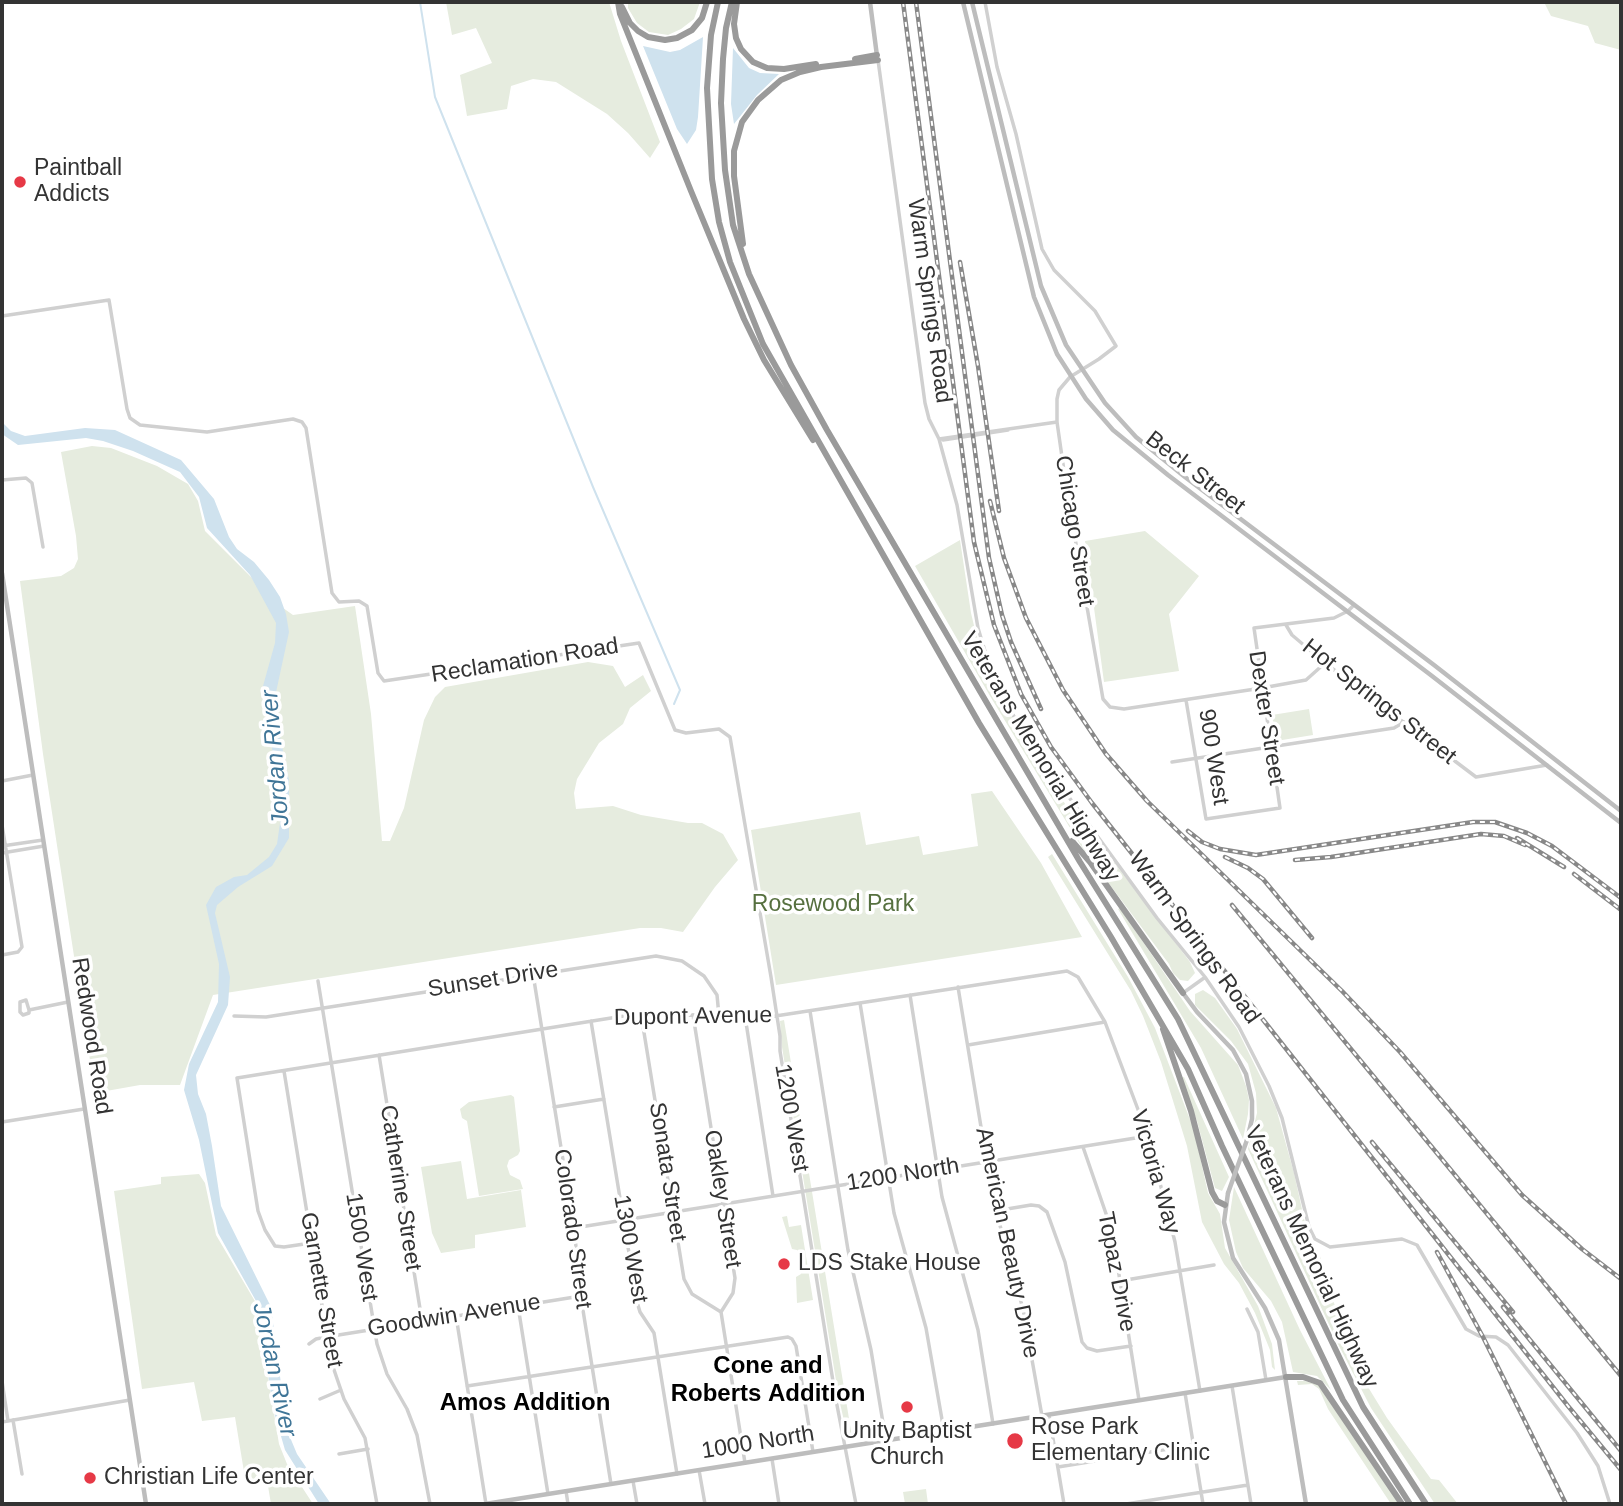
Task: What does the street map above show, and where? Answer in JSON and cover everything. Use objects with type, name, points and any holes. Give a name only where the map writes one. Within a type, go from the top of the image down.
[{"type":"highway","points":[[619,2],[633,27],[648,37],[665,40],[677,38],[692,30],[702,18],[707,2]]},
{"type":"highway","points":[[619,2],[620,14],[748,328],[779,387],[808,433],[825,453]]},
{"type":"highway","name":"Veterans Memorial Highway","points":[[718,2],[711,35],[707,111],[712,179],[719,222],[736,280],[762,344],[979,723],[1159,1017],[1188,1069],[1343,1400],[1410,1504]]},
{"type":"highway","name":"Veterans Memorial Highway","points":[[732,2],[726,28],[721,103],[724,170],[733,225],[748,274],[791,365],[827,430],[1062,829],[1178,1019],[1363,1406],[1426,1504]]},
{"type":"highway","points":[[737,2],[734,24],[741,49],[753,62],[767,68],[784,69],[877,58]]},
{"type":"highway","points":[[748,274],[734,176],[734,150],[742,122],[758,100],[781,80],[821,67],[877,58]]},
{"type":"highway","points":[[1062,829],[1090,862],[1183,993]]},
{"type":"highway","points":[[1159,1017],[1191,1111],[1212,1192],[1217,1201],[1225,1205]]},
{"type":"highway","points":[[1286,1377],[1303,1377],[1321,1383],[1402,1504]]},
{"type":"main road","name":"Warm Springs Road","points":[[870,2],[877,58]]},
{"type":"main road","name":"Beck Street","points":[[963,2],[1034,297],[1051,341],[1070,377],[1095,410],[1129,444],[1621,823]]},
{"type":"main road","name":"Beck Street","points":[[972,2],[1041,286],[1059,331],[1081,370],[1115,415],[1148,447],[1621,811]]},
{"type":"main road","name":"Redwood Road","points":[[2,573],[146,1504]]},
{"type":"main road","points":[[1183,993],[1233,1050],[1246,1074],[1252,1101],[1252,1119],[1225,1205],[1225,1232],[1233,1258],[1273,1323],[1286,1377],[1306,1504]]},
{"type":"main road","name":"1000 North","points":[[485,1504],[507,1503],[566,1491],[1286,1377]]},
{"type":"street","points":[[985,2],[997,67],[1016,134],[1042,249],[1054,270],[1095,311],[1116,346],[1070,377]]},
{"type":"street","name":"Warm Springs Road","points":[[877,58],[918,367],[929,419],[939,439],[959,514],[978,628],[991,671],[1004,700],[1027,738],[1157,918],[1205,977],[1239,1027],[1282,1118],[1309,1227],[1315,1239],[1324,1246],[1338,1248],[1396,1239],[1417,1245],[1466,1329],[1479,1336],[1496,1337],[1508,1345],[1577,1433],[1598,1466],[1610,1504]]},
{"type":"street","name":"Reclamation Road","points":[[2,316],[109,300],[127,409],[130,418],[140,425],[214,432],[293,419],[303,422],[332,593],[339,602],[359,601],[367,606],[378,673],[384,681],[639,643],[675,730],[686,733],[719,730],[726,733]]},
{"type":"street","name":"Chicago Street","points":[[1070,377],[1059,390],[1057,422],[1100,691],[1110,707],[1124,709],[1186,700]]},
{"type":"street","points":[[939,439],[1057,422]]},
{"type":"street","points":[[2,480],[24,478],[33,483],[43,547]]},
{"type":"street","points":[[1286,625],[1334,618],[1354,605]]},
{"type":"street","name":"Dexter Street","points":[[1206,819],[1280,808],[1254,628],[1286,625]]},
{"type":"street","name":"Hot Springs Street","points":[[1286,625],[1292,635],[1325,663],[1476,777],[1547,765]]},
{"type":"street","points":[[1186,700],[1306,680],[1325,663]]},
{"type":"street","name":"900 West","points":[[1186,700],[1206,819]]},
{"type":"street","points":[[1172,762],[1394,728],[1404,722]]},
{"type":"street","name":"1200 West","points":[[726,733],[731,740],[744,813],[836,1400],[856,1504]]},
{"type":"street","points":[[2,781],[33,775]]},
{"type":"street","points":[[2,786],[4,852],[22,947],[18,952],[2,955]]},
{"type":"street","points":[[4,846],[43,843]]},
{"type":"street","points":[[4,852],[43,843]]},
{"type":"street","name":"Sunset Drive","points":[[234,1016],[260,1017],[643,957],[669,957],[694,967],[708,980],[718,999],[719,1016]]},
{"type":"street","name":"Dupont Avenue","points":[[311,1243],[278,1247],[272,1243],[265,1230],[258,1211],[237,1078],[641,1014],[777,1016],[1067,971]]},
{"type":"street","name":"Victoria Way","points":[[1067,971],[1078,977],[1105,1022],[1148,1136],[1172,1226],[1200,1391]]},
{"type":"street","name":"Colorado Street","points":[[533,974],[574,1228],[581,1296],[611,1484]]},
{"type":"street","points":[[1183,993],[1205,977]]},
{"type":"street","name":"1500 West","points":[[318,981],[374,1329],[383,1364],[417,1435],[430,1504]]},
{"type":"street","name":"American Beauty Drive","points":[[958,987],[995,1210],[1027,1325],[1042,1416]]},
{"type":"street","points":[[910,995],[948,1223],[978,1329],[993,1424]]},
{"type":"street","points":[[29,1010],[68,1002]]},
{"type":"street","points":[[860,1003],[888,1178],[901,1242],[929,1344],[944,1431]]},
{"type":"street","points":[[810,1011],[848,1250],[872,1356],[886,1441]]},
{"type":"street","name":"Sonata Street","points":[[641,1014],[686,1286],[694,1296],[721,1312]]},
{"type":"street","name":"Oakley Street","points":[[693,1015],[735,1282],[733,1293],[721,1312]]},
{"type":"street","points":[[745,1016],[774,1196]]},
{"type":"street","name":"1300 West","points":[[591,1021],[637,1303],[642,1316],[654,1331],[677,1474]]},
{"type":"street","points":[[968,1045],[1105,1022]]},
{"type":"street","name":"Catherine Street","points":[[379,1055],[422,1321]]},
{"type":"street","name":"Garnette Street","points":[[284,1070],[333,1370],[363,1432],[377,1504]]},
{"type":"street","points":[[554,1107],[604,1099]]},
{"type":"street","points":[[2,1122],[84,1110]]},
{"type":"street","name":"1200 North","points":[[574,1228],[1148,1136]]},
{"type":"street","name":"Topaz Drive","points":[[1083,1147],[1110,1223],[1139,1400]]},
{"type":"street","points":[[995,1210],[1031,1205],[1039,1206],[1047,1212],[1065,1262],[1082,1342],[1087,1348],[1097,1351],[1131,1346]]},
{"type":"street","points":[[1120,1281],[1214,1265]]},
{"type":"street","name":"Goodwin Avenue","points":[[309,1344],[326,1337],[581,1296]]},
{"type":"street","points":[[518,1306],[548,1494]]},
{"type":"street","points":[[1247,1308],[1258,1332],[1266,1380]]},
{"type":"street","points":[[721,1312],[746,1463]]},
{"type":"street","points":[[456,1316],[485,1504]]},
{"type":"street","points":[[467,1386],[785,1336],[792,1339],[796,1346],[813,1452]]},
{"type":"street","points":[[2,1381],[22,1474]]},
{"type":"street","points":[[1232,1386],[1251,1504]]},
{"type":"street","points":[[320,1399],[341,1390]]},
{"type":"street","points":[[1185,1393],[1203,1504]]},
{"type":"street","points":[[2,1422],[130,1400]]},
{"type":"street","points":[[1049,1415],[1064,1504]]},
{"type":"street","points":[[1058,1467],[1194,1445]]},
{"type":"street","points":[[339,1454],[368,1449]]},
{"type":"street","points":[[772,1459],[779,1504]]},
{"type":"street","points":[[699,1470],[705,1504]]},
{"type":"street","points":[[633,1481],[637,1504]]},
{"type":"street","points":[[1126,1504],[1248,1485]]},
{"type":"street","points":[[566,1491],[568,1504]]},
{"type":"green space","points":[[446,2],[609,2],[660,142],[650,158],[607,114],[556,82],[533,79],[511,86],[507,109],[467,116],[460,75],[492,63],[476,28],[452,35]]},
{"type":"green space","points":[[628,2],[700,2],[694,19],[668,35],[649,32],[637,23],[628,8]]},
{"type":"green space","points":[[1544,2],[1621,2],[1621,50],[1595,43],[1588,26],[1551,16]]},
{"type":"green space","points":[[92,446],[111,448],[157,466],[188,484],[198,501],[205,531],[252,578],[266,596],[293,615],[355,606],[371,714],[382,841],[390,841],[404,808],[424,720],[435,697],[445,687],[588,662],[613,666],[625,687],[643,675],[651,691],[630,708],[623,724],[599,743],[577,779],[574,793],[576,809],[613,806],[641,815],[702,823],[723,834],[738,860],[683,932],[640,928],[213,995],[180,1085],[140,1085],[95,1093],[43,754],[20,581],[61,576],[74,568],[78,559],[76,536],[61,452]]},
{"type":"green space","points":[[1145,531],[1199,576],[1169,614],[1179,671],[1104,682],[1085,541]]},
{"type":"green space","points":[[960,540],[976,634],[1005,706],[1086,838],[1097,840],[1190,962],[1195,973],[1188,981],[1180,980],[1173,973],[1081,846],[915,566]]},
{"type":"green space","points":[[1309,709],[1313,735],[1276,741],[1272,715]]},
{"type":"green space","name":"Rosewood Park","points":[[992,791],[1041,863],[1082,937],[776,985],[751,830],[860,812],[866,845],[919,836],[923,855],[978,846],[971,794]]},
{"type":"green space","points":[[1052,854],[1128,977],[1155,1028],[1194,1130],[1208,1193],[1220,1214],[1225,1248],[1258,1306],[1272,1344],[1275,1370],[1255,1313],[1239,1283],[1224,1264],[1202,1222],[1187,1146],[1161,1062],[1143,1016],[1131,991],[1048,857]]},
{"type":"green space","points":[[1120,908],[1190,1011],[1238,1065],[1249,1100],[1243,1139],[1201,1048],[1118,909]]},
{"type":"green space","points":[[1203,990],[1215,998],[1237,1029],[1276,1108],[1307,1232],[1319,1253],[1334,1303],[1368,1387],[1431,1479],[1439,1480],[1458,1504],[1435,1504],[1371,1408],[1338,1344],[1248,1149],[1257,1113],[1256,1093],[1248,1064],[1231,1041],[1195,1005],[1195,994]]},
{"type":"green space","points":[[784,1020],[852,1437],[848,1438],[839,1399],[782,1047],[780,1021]]},
{"type":"green space","points":[[1184,1077],[1229,1177],[1222,1191],[1215,1188],[1197,1121],[1181,1078]]},
{"type":"green space","points":[[511,1095],[514,1097],[520,1151],[509,1160],[507,1166],[510,1175],[520,1180],[523,1189],[479,1196],[467,1121],[462,1118],[460,1109],[469,1102]]},
{"type":"green space","points":[[461,1161],[467,1199],[521,1190],[526,1227],[475,1235],[475,1248],[441,1253],[432,1233],[421,1167]]},
{"type":"green space","points":[[199,1174],[205,1183],[216,1235],[256,1303],[279,1444],[287,1464],[313,1504],[271,1504],[267,1480],[246,1484],[235,1417],[202,1421],[194,1382],[142,1389],[114,1191],[161,1184],[161,1177]]},
{"type":"green space","points":[[1234,1187],[1300,1330],[1331,1390],[1317,1376],[1293,1372],[1282,1322],[1271,1301],[1243,1268],[1236,1252],[1229,1220]]},
{"type":"green space","points":[[787,1216],[789,1227],[801,1225],[813,1300],[797,1303],[796,1277],[801,1274],[797,1250],[792,1249],[782,1217]]},
{"type":"green space","points":[[1297,1381],[1318,1385],[1399,1504],[1391,1504],[1328,1409],[1319,1389],[1312,1384],[1298,1385]]},
{"type":"green space","points":[[926,1489],[928,1504],[905,1504],[903,1492]]},
{"type":"water","points":[[703,37],[698,117],[696,130],[687,144],[677,129],[643,46],[670,52],[680,50]]},
{"type":"water","points":[[733,48],[749,68],[760,73],[779,74],[757,95],[734,124],[731,104]]},
{"type":"water","name":"Jordan River","points":[[2,422],[11,431],[25,436],[85,428],[115,430],[181,460],[214,499],[229,537],[237,549],[254,562],[269,580],[280,597],[286,614],[289,632],[275,697],[277,722],[289,780],[289,838],[272,866],[238,887],[217,905],[215,913],[230,977],[228,1005],[196,1075],[198,1094],[206,1114],[221,1206],[271,1307],[287,1430],[297,1454],[331,1504],[319,1504],[285,1450],[274,1412],[256,1301],[218,1233],[199,1140],[184,1090],[189,1064],[218,1002],[219,964],[206,905],[216,887],[234,877],[247,875],[269,857],[277,844],[280,823],[277,782],[263,686],[275,643],[276,623],[250,575],[207,528],[199,497],[180,472],[133,451],[86,438],[18,445],[2,434]]},
{"type":"waterway","points":[[420,2],[435,97],[593,487],[680,690],[674,704]]},
{"type":"railway","points":[[903,2],[974,542],[994,625],[1021,694],[1051,747],[1092,803],[1621,1470]]},
{"type":"railway","points":[[916,2],[989,558],[1011,642],[1041,709]]},
{"type":"railway","points":[[960,262],[999,511]]},
{"type":"railway","points":[[990,501],[1004,558],[1026,618],[1063,690],[1106,754],[1147,801],[1342,991],[1400,1052],[1522,1195],[1582,1249],[1621,1279]]},
{"type":"railway","points":[[1188,831],[1202,842],[1220,849],[1256,855],[1473,822],[1495,822],[1527,833],[1552,846],[1621,898]]},
{"type":"railway","points":[[1295,860],[1481,834],[1504,836],[1525,845]]},
{"type":"railway","points":[[1517,838],[1564,867]]},
{"type":"railway","points":[[1225,857],[1263,879],[1312,938]]},
{"type":"railway","points":[[1574,874],[1621,910]]},
{"type":"railway","points":[[1232,905],[1621,1376]]},
{"type":"railway","points":[[1372,1142],[1513,1312]]},
{"type":"railway","points":[[1437,1252],[1483,1337],[1566,1504]]},
{"type":"railway","points":[[1503,1307],[1621,1451]]},
{"type":"place","name":"Paintball Addicts","points":[[20,182]]},
{"type":"place","name":"LDS Stake House","points":[[784,1264]]},
{"type":"place","name":"Unity Baptist Church","points":[[907,1407]]},
{"type":"place","name":"Rose Park Elementary Clinic","points":[[1015,1441]]},
{"type":"place","name":"Christian Life Center","points":[[90,1478]]},
{"type":"district","name":"Cone and Roberts Addition","points":[[768,1380]]},
{"type":"district","name":"Amos Addition","points":[[525,1403]]}]
